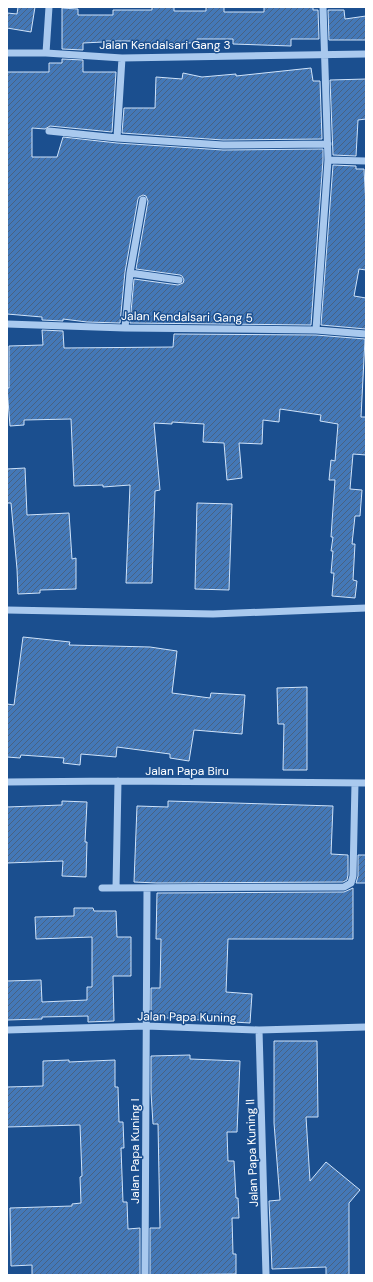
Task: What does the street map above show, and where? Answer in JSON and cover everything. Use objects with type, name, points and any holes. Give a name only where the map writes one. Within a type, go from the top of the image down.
[{"type":"street","points":[[46,52],[49,7]]},
{"type":"street","points":[[316,330],[328,160],[323,7]]},
{"type":"street","name":"Jalan Kendalsari Gang 3","points":[[7,52],[46,52],[122,58],[366,54]]},
{"type":"street","points":[[117,138],[122,58]]},
{"type":"street","points":[[49,131],[117,138],[223,145],[328,144]]},
{"type":"street","points":[[328,160],[366,161]]},
{"type":"street","points":[[125,328],[130,273],[143,200]]},
{"type":"street","points":[[130,273],[180,280]]},
{"type":"street","name":"Jalan Kendalsari Gang 5","points":[[7,324],[125,328],[316,330],[366,334]]},
{"type":"street","points":[[7,610],[213,614],[366,608]]},
{"type":"street","points":[[116,888],[118,781]]},
{"type":"street","name":"Jalan Papa Biru","points":[[7,782],[118,781],[366,783]]},
{"type":"street","points":[[102,888],[344,887],[351,883],[353,876],[354,783]]},
{"type":"street","name":"Jalan Papa Kuning I","points":[[145,1275],[147,888]]},
{"type":"street","name":"Jalan Papa Kuning","points":[[7,1030],[146,1026],[259,1030],[366,1027]]},
{"type":"street","name":"Jalan Papa Kuning II","points":[[259,1030],[266,1275]]},
{"type":"building","points":[[18,7],[35,7],[31,32],[7,28],[7,13],[17,14]]},
{"type":"building","points":[[152,7],[174,7],[174,11],[206,11],[206,7],[224,7],[224,12],[264,12],[264,7],[313,7],[313,10],[318,10],[319,39],[291,39],[291,46],[233,44],[233,39],[197,39],[197,43],[170,43],[170,48],[133,48],[133,41],[103,41],[83,43],[83,50],[62,49],[62,8],[78,9],[78,15],[113,15],[113,10],[152,10]]},
{"type":"building","points":[[328,10],[344,10],[345,19],[366,16],[366,40],[329,40]]},
{"type":"building","points":[[62,59],[83,60],[83,72],[116,72],[112,132],[50,126],[45,129],[32,128],[32,157],[57,157],[63,137],[117,143],[223,150],[323,149],[311,325],[130,323],[134,279],[178,285],[183,283],[184,280],[180,275],[136,269],[148,201],[146,196],[143,195],[138,199],[125,272],[120,323],[87,322],[63,319],[63,321],[42,320],[42,317],[7,314],[7,72],[49,72],[49,63],[62,63]]},
{"type":"building","points":[[311,68],[313,81],[320,81],[322,139],[223,140],[122,133],[124,108],[155,108],[156,77],[182,79],[183,73],[202,77],[236,74],[236,76]]},
{"type":"building","points":[[366,79],[366,119],[358,120],[356,156],[333,155],[330,80]]},
{"type":"building","points":[[333,165],[356,166],[356,169],[364,169],[366,206],[366,270],[359,269],[354,296],[366,298],[366,329],[321,325]]},
{"type":"building","points":[[42,330],[63,331],[64,348],[173,347],[174,334],[316,335],[365,339],[361,417],[366,417],[366,455],[353,454],[350,489],[362,490],[360,516],[355,516],[352,544],[355,544],[353,580],[357,581],[355,598],[332,596],[334,573],[331,573],[333,551],[331,551],[333,537],[331,537],[335,480],[329,480],[331,460],[335,461],[338,424],[320,421],[321,415],[280,409],[279,422],[263,420],[262,444],[239,443],[242,478],[227,480],[224,443],[203,442],[204,424],[172,422],[172,424],[154,423],[160,490],[155,491],[152,583],[126,583],[130,485],[103,487],[103,485],[74,486],[71,419],[24,420],[24,425],[10,426],[7,388],[9,388],[9,346],[43,345]]},
{"type":"building","points":[[25,468],[27,515],[69,513],[72,559],[76,558],[76,589],[40,590],[40,593],[18,594],[11,503],[7,503],[7,469]]},
{"type":"building","points":[[197,503],[232,504],[229,590],[195,589]]},
{"type":"building","points":[[23,637],[70,642],[69,645],[150,647],[177,651],[172,693],[210,698],[211,693],[245,695],[242,734],[194,730],[189,761],[170,758],[170,754],[117,747],[116,757],[81,754],[80,765],[63,763],[64,758],[21,755],[20,758],[7,757],[7,704],[14,705]]},
{"type":"building","points":[[307,687],[307,770],[283,770],[284,724],[278,724],[277,688]]},
{"type":"building","points":[[62,801],[87,802],[85,842],[87,842],[86,877],[62,876],[63,861],[7,863],[7,807],[62,805]]},
{"type":"building","points":[[168,801],[333,806],[331,854],[348,855],[347,880],[343,882],[134,882],[137,806],[168,807]]},
{"type":"building","points":[[358,855],[366,855],[366,883],[356,883],[358,876]]},
{"type":"building","points":[[353,888],[353,939],[228,939],[226,992],[252,994],[250,1023],[151,1017],[151,988],[160,988],[161,939],[156,939],[157,893],[344,892]]},
{"type":"building","points":[[74,908],[93,908],[94,911],[116,911],[117,937],[131,937],[131,976],[113,976],[114,1021],[88,1022],[88,1016],[42,1017],[42,1019],[7,1020],[7,981],[41,980],[42,1002],[87,1000],[87,987],[92,987],[92,937],[36,939],[35,917],[74,916]]},
{"type":"building","points":[[274,1041],[317,1041],[318,1117],[306,1117],[310,1181],[326,1162],[360,1190],[349,1203],[349,1275],[326,1275],[326,1267],[272,1269],[269,1201],[280,1200],[274,1123]]},
{"type":"building","points":[[190,1055],[190,1059],[240,1061],[237,1132],[227,1132],[228,1161],[234,1161],[236,1198],[238,1198],[239,1218],[232,1218],[233,1254],[236,1254],[236,1274],[150,1275],[150,1228],[160,1228],[158,1124],[153,1124],[151,1056]]},
{"type":"building","points":[[69,1060],[69,1062],[115,1060],[115,1087],[118,1087],[119,1122],[123,1122],[124,1148],[121,1148],[123,1202],[127,1202],[128,1229],[140,1228],[140,1275],[32,1275],[32,1265],[11,1266],[10,1208],[72,1206],[72,1204],[81,1203],[80,1177],[82,1176],[80,1125],[7,1127],[7,1087],[43,1086],[43,1061]]}]
